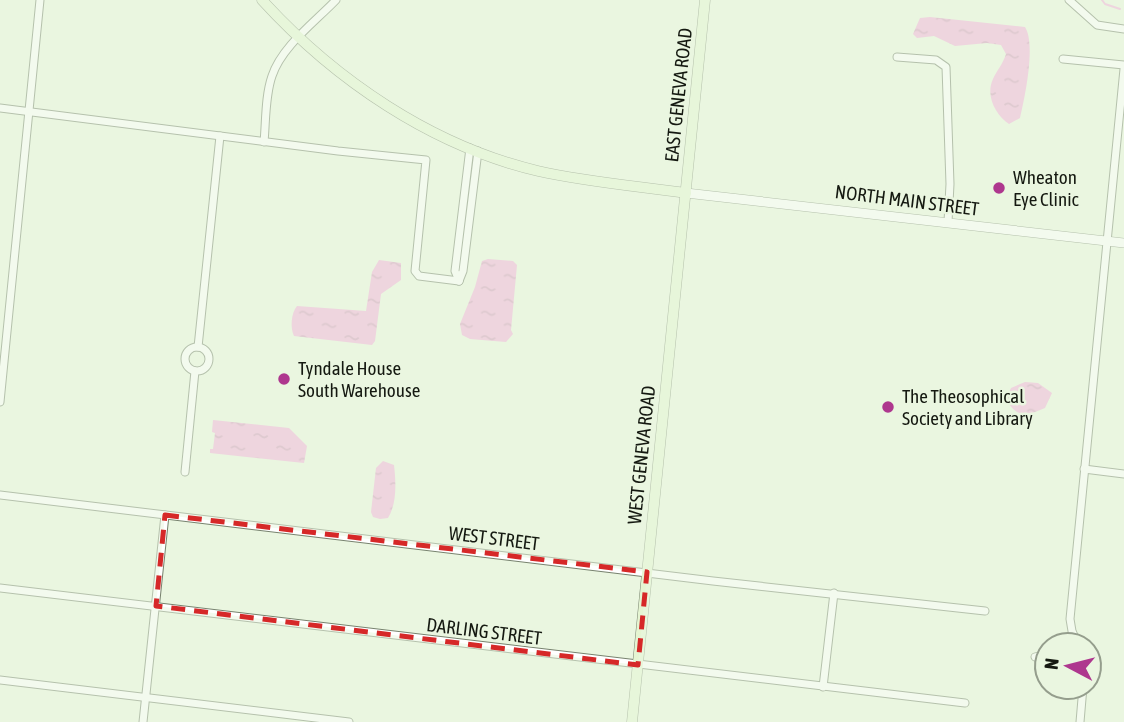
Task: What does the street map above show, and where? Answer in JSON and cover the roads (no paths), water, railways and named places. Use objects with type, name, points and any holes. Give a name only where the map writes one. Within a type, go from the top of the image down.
[{"type":"main road","points":[[262,0],[299,38],[371,96],[418,123],[474,149],[549,173],[685,193]]},
{"type":"main road","name":"EAST GENEVA ROAD","points":[[685,193],[705,0]]},
{"type":"main road","name":"WEST GENEVA ROAD","points":[[632,722],[685,193]]},
{"type":"street","points":[[0,402],[40,0]]},
{"type":"street","points":[[264,142],[271,79],[280,61],[336,0]]},
{"type":"street","points":[[1069,0],[1097,25],[1124,29]]},
{"type":"street","points":[[897,57],[936,60],[946,67],[950,184],[948,222]]},
{"type":"street","points":[[1063,59],[1124,67],[1070,619],[1072,631]]},
{"type":"street","points":[[0,108],[426,160],[415,271],[418,276],[458,281],[455,271],[474,149]]},
{"type":"street","points":[[198,347],[220,136]]},
{"type":"street","name":"NORTH MAIN STREET","points":[[685,193],[1124,243]]},
{"type":"street","points":[[198,347],[205,350],[209,361],[202,370],[195,371],[188,367],[185,360],[188,352],[198,347]]},
{"type":"street","points":[[185,472],[195,371]]},
{"type":"street","points":[[1084,469],[1124,474]]},
{"type":"street","name":"WEST STREET","points":[[0,495],[985,611]]},
{"type":"street","points":[[143,722],[165,515]]},
{"type":"street","name":"DARLING STREET","points":[[0,588],[965,703]]},
{"type":"street","points":[[823,687],[834,593]]},
{"type":"street","points":[[0,680],[349,722]]},
{"type":"street","points":[[1080,722],[1082,701]]},
{"type":"water","points":[[920,18],[1025,27],[1030,58],[1020,118],[1009,124],[1000,116],[991,98],[993,79],[1006,54],[1001,45],[987,43],[955,46],[934,36],[917,38],[913,34]]},
{"type":"water","points":[[379,260],[401,263],[401,280],[381,294],[375,341],[372,345],[294,336],[292,321],[297,306],[366,311],[372,272]]},
{"type":"water","points":[[482,261],[513,261],[517,265],[511,330],[513,334],[506,342],[470,339],[462,335],[460,324]]},
{"type":"water","points":[[1025,382],[1038,383],[1052,393],[1045,408],[1027,414],[1013,409],[1006,398],[1011,388]]},
{"type":"water","points":[[213,420],[289,428],[307,446],[304,463],[210,453],[215,433],[212,432]]},
{"type":"water","points":[[383,461],[394,465],[395,493],[388,518],[380,519],[373,517],[371,512],[376,468]]},
{"type":"waterway","points":[[1102,0],[1105,4],[1120,9]]},
{"type":"place","name":"Wheaton Eye Clinic","points":[[999,188]]},
{"type":"place","name":"Tyndale House South Warehouse","points":[[284,379]]},
{"type":"place","name":"The Theosophical Society and Library","points":[[888,407]]}]
